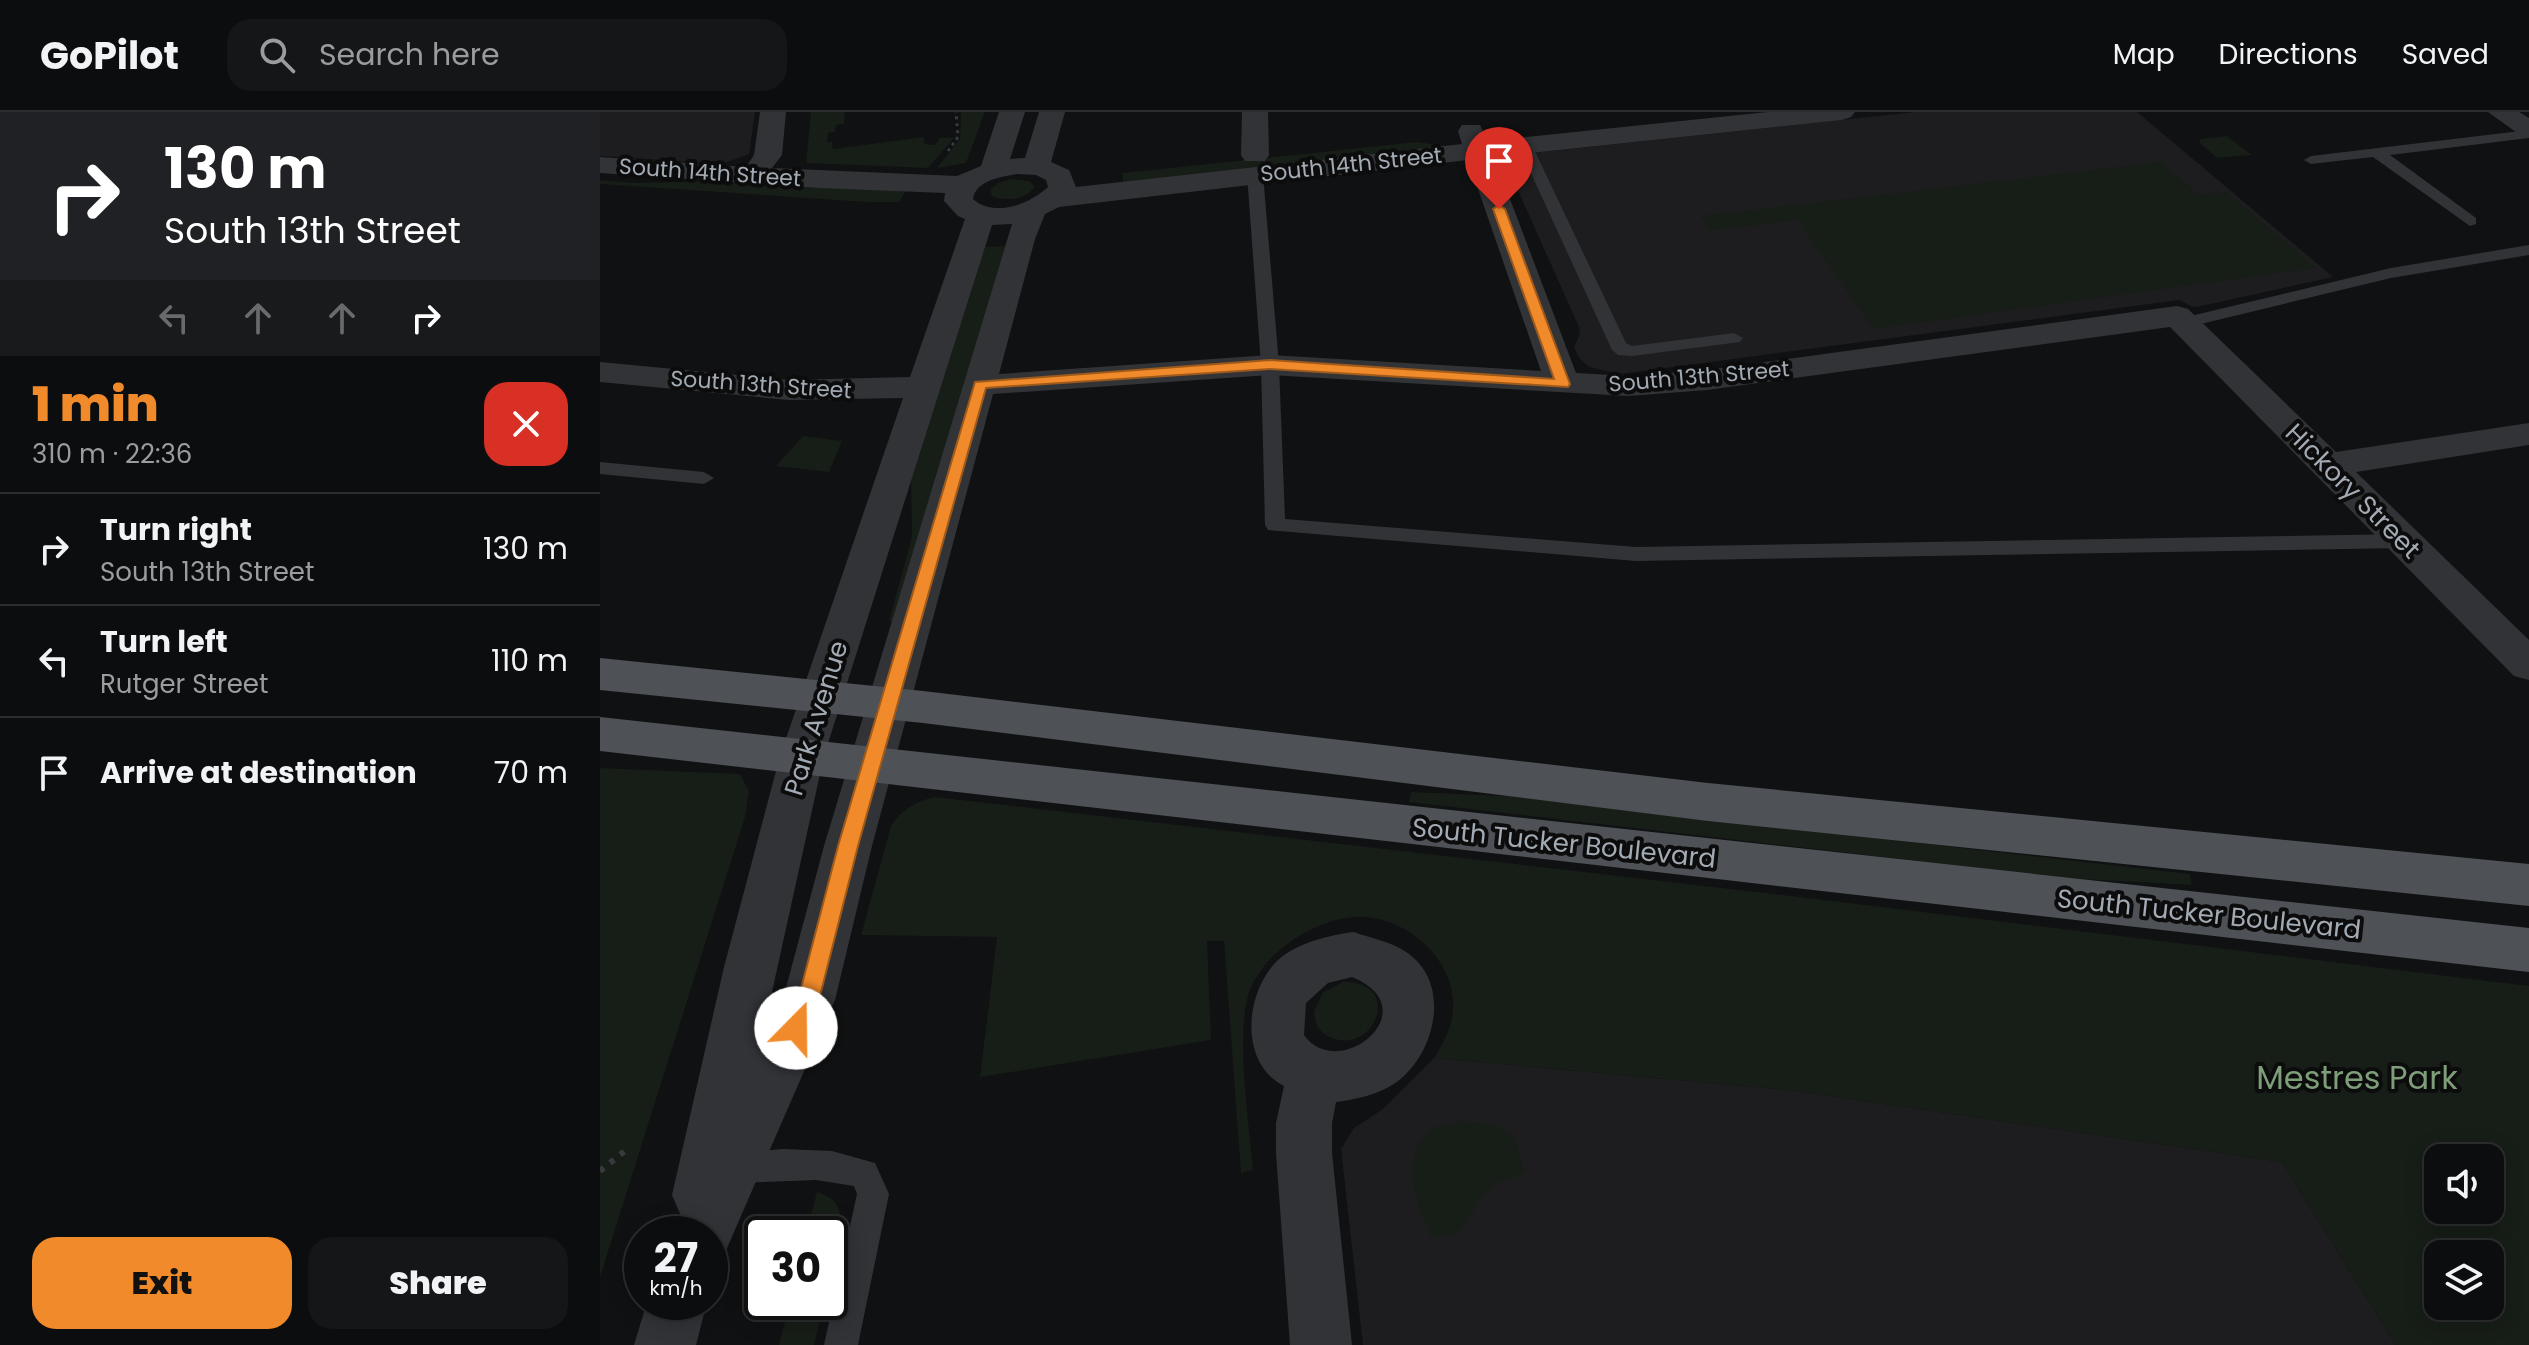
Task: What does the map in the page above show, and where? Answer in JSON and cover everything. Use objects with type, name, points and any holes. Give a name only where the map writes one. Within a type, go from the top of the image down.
[{"type":"main road","points":[[600,674],[888,703],[1708,802],[2529,885]]},
{"type":"main road","name":"South Tucker Boulevard","points":[[600,734],[2529,950]]},
{"type":"street","points":[[754,175],[768,155],[773,112]]},
{"type":"street","points":[[1012,112],[993,170],[969,202],[1003,215],[1045,188]]},
{"type":"street","points":[[711,1216],[809,1000],[870,765],[1020,239],[1045,188],[1052,112]]},
{"type":"street","points":[[1255,112],[1255,164]]},
{"type":"street","name":"South 14th Street","points":[[1045,188],[1475,141],[1562,116],[1653,112]]},
{"type":"street","name":"South 14th Street","points":[[1475,141],[1525,145],[1842,112]]},
{"type":"street","points":[[2501,112],[2529,132]]},
{"type":"street","points":[[1475,141],[1563,384]]},
{"type":"street","name":"South 14th Street","points":[[600,165],[754,175],[969,202]]},
{"type":"street","points":[[993,170],[1045,188]]},
{"type":"street","name":"South 14th Street","points":[[600,190],[798,205],[969,202]]},
{"type":"street","name":"Park Avenue","points":[[697,1216],[750,967],[802,756],[922,387],[969,202]]},
{"type":"street","name":"South 13th Street","points":[[980,385],[1270,365],[1628,386],[1707,380],[2180,320]]},
{"type":"street","name":"Hickory Street","points":[[2180,320],[2529,665]]},
{"type":"street","name":"South 13th Street","points":[[600,372],[789,390],[922,387]]},
{"type":"street","points":[[2328,465],[2529,434]]},
{"type":"street","points":[[1314,1074],[1304,1123],[1304,1153],[1321,1345]]},
{"type":"street","points":[[665,1345],[672,1320]]},
{"type":"lane","points":[[2311,160],[2529,132]]},
{"type":"lane","points":[[1525,145],[1618,346],[1624,351],[1632,351],[1734,338]]},
{"type":"lane","points":[[2376,152],[2470,221]]},
{"type":"lane","points":[[1255,164],[1270,365],[1275,525],[1636,554],[2404,541]]},
{"type":"lane","points":[[2180,320],[2391,273],[2529,250]]},
{"type":"lane","points":[[600,468],[704,478]]},
{"type":"lane","points":[[733,1168],[813,1162],[842,1165],[864,1174],[873,1194],[841,1345]]},
{"type":"path","points":[[941,158],[958,137],[956,112]]},
{"type":"path","points":[[600,1171],[626,1150]]},
{"type":"shaded area","points":[[600,112],[755,112],[749,154],[722,164],[600,156]]},
{"type":"shaded area","points":[[1916,112],[2137,112],[2333,277],[2201,306],[2193,307],[2179,300],[1620,374],[1589,367],[1579,358],[1574,347],[1580,334],[1579,327],[1504,159],[1506,156]]},
{"type":"shaded area","points":[[1434,1058],[1788,1090],[2282,1162],[2396,1345],[1363,1345],[1341,1149],[1354,1128],[1383,1109]]},
{"type":"green space","points":[[811,112],[845,112],[844,124],[836,125],[835,132],[828,133],[827,142],[832,142],[833,149],[924,137],[924,144],[935,145],[940,138],[954,138],[928,168],[806,163]]},
{"type":"green space","points":[[961,112],[985,112],[966,163],[937,168],[960,139]]},
{"type":"green space","points":[[2227,136],[2252,155],[2217,158],[2199,142],[2200,139]]},
{"type":"green space","points":[[1417,142],[1453,147],[1123,183],[1123,173]]},
{"type":"green space","points":[[2161,162],[2199,195],[2226,192],[2316,268],[1873,329],[1798,220],[1710,230],[1701,216]]},
{"type":"green space","points":[[1011,179],[1030,181],[1035,187],[1015,199],[992,196],[990,190],[998,183]]},
{"type":"green space","points":[[600,180],[634,183],[722,181],[907,189],[899,202],[866,202],[600,184]]},
{"type":"green space","points":[[1006,246],[894,621],[889,621],[912,537],[911,474],[983,247]]},
{"type":"green space","points":[[803,436],[842,441],[829,472],[776,466]]},
{"type":"green space","points":[[600,768],[740,774],[749,791],[745,817],[600,1277]]},
{"type":"green space","points":[[1411,792],[1508,796],[2190,874],[2192,885],[2064,878],[1409,802]]},
{"type":"green space","name":"Mestres Park","points":[[935,797],[1783,895],[2529,986],[2529,1345],[2396,1345],[2282,1162],[1788,1090],[1434,1058],[1448,1031],[1453,1009],[1450,984],[1444,968],[1422,941],[1391,923],[1374,918],[1340,919],[1306,932],[1274,955],[1253,984],[1247,1000],[1243,1040],[1253,1170],[1241,1173],[1224,941],[1207,941],[1211,1040],[980,1077],[997,937],[861,935],[891,826],[916,803]]},
{"type":"green space","points":[[1343,982],[1362,985],[1374,993],[1378,1004],[1370,1029],[1359,1037],[1345,1041],[1323,1033],[1316,1024],[1314,1012],[1323,992]]},
{"type":"green space","points":[[1462,1121],[1494,1125],[1515,1138],[1524,1172],[1490,1188],[1468,1222],[1456,1233],[1432,1237],[1416,1196],[1415,1153],[1431,1130]]},
{"type":"green space","points":[[817,1192],[829,1197],[841,1216],[811,1216]]},
{"type":"green space","points":[[785,1320],[820,1320],[814,1345],[779,1345]]},
{"type":"route","points":[[796,1028],[809,1000],[848,846],[980,385],[1270,365],[1563,384],[1499,209]]}]
